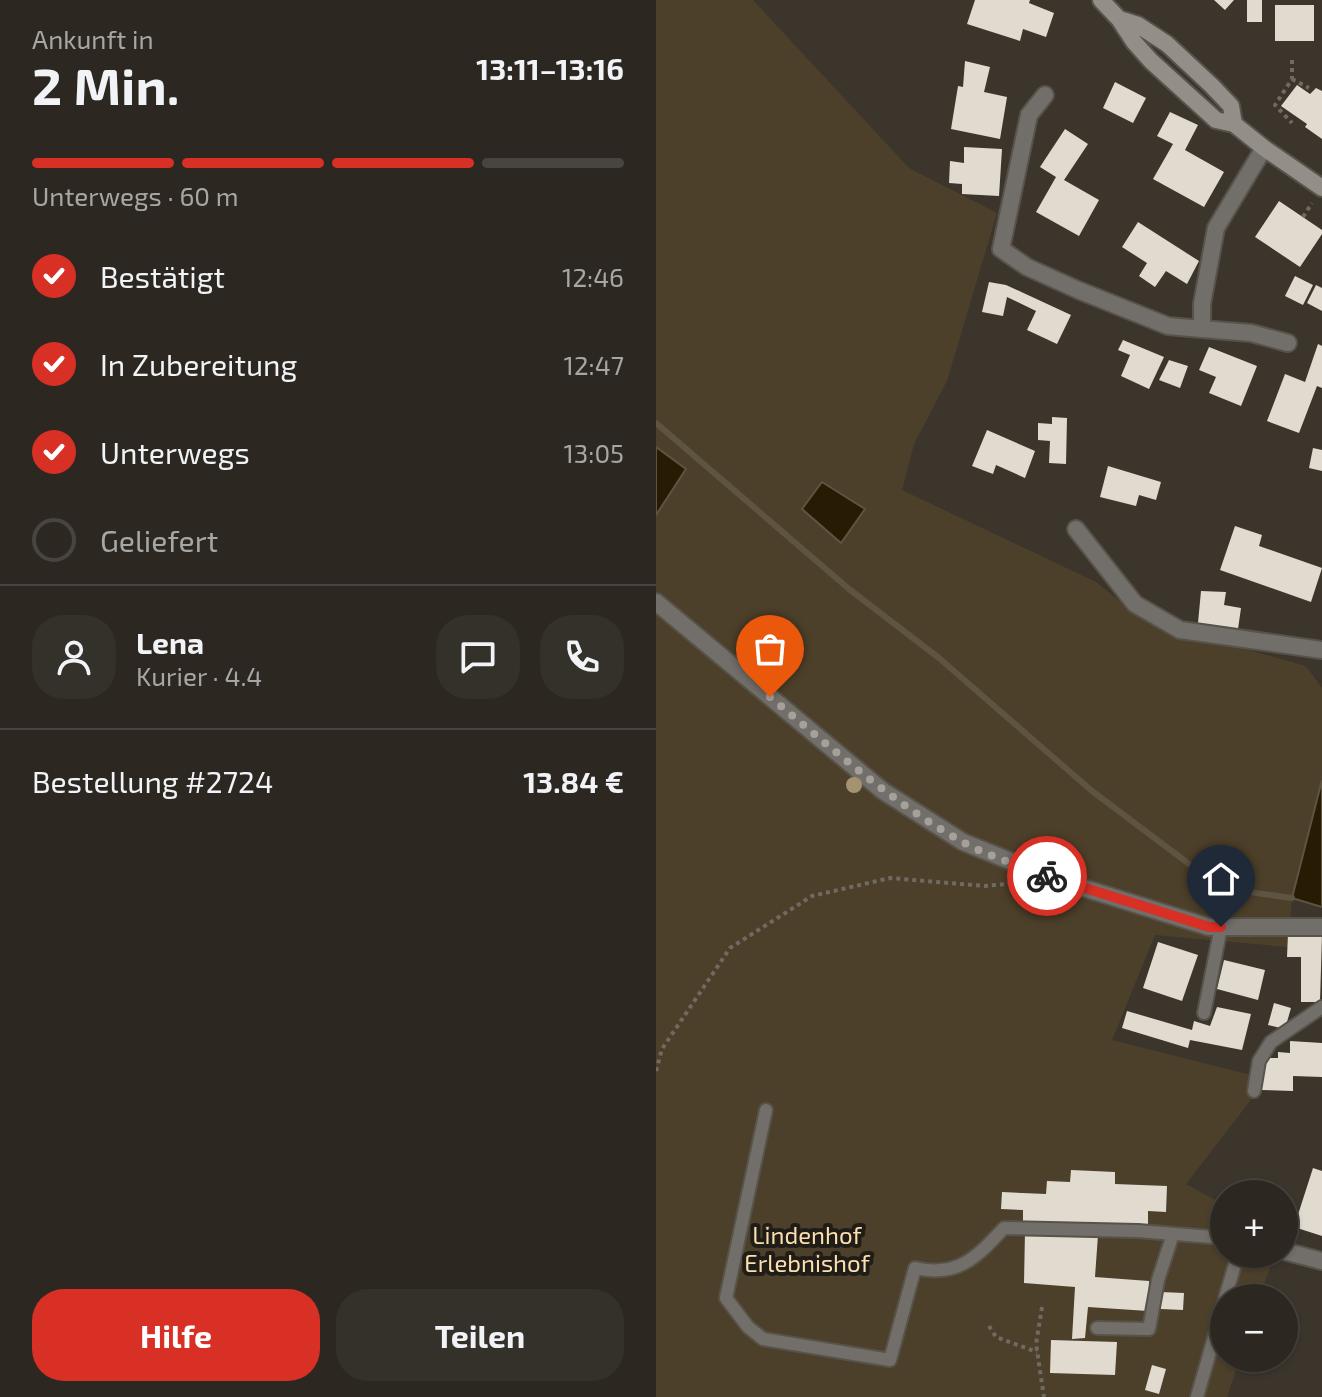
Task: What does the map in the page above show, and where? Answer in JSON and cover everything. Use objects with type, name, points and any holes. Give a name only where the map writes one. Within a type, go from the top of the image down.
[{"type":"main road","points":[[1101,0],[1119,19],[1134,42],[1216,120],[1234,124],[1322,188]]},
{"type":"main road","points":[[1119,19],[1138,25],[1167,44],[1231,106],[1234,124]]},
{"type":"street","points":[[1045,95],[1029,115],[1001,249],[1040,273],[1168,326],[1251,333],[1288,343]]},
{"type":"street","points":[[1202,329],[1202,304],[1216,228],[1264,148]]},
{"type":"street","points":[[1076,529],[1135,604],[1180,630],[1322,650]]},
{"type":"street","points":[[656,602],[883,791],[963,842],[1055,879],[1209,927],[1322,927]]},
{"type":"street","points":[[1298,1255],[1322,1261]]},
{"type":"lane","points":[[1204,1013],[1221,927]]},
{"type":"lane","points":[[1254,1091],[1259,1061],[1271,1042],[1322,1007]]},
{"type":"lane","points":[[766,1110],[726,1298],[748,1327],[763,1339],[890,1360],[915,1268],[937,1273],[976,1258],[1004,1228],[1210,1237]]},
{"type":"lane","points":[[1097,1328],[1149,1329],[1158,1280],[1173,1234]]},
{"type":"lane","points":[[1197,1397],[1210,1352]]},
{"type":"path","points":[[1292,60],[1292,79],[1275,105],[1292,123]]},
{"type":"path","points":[[1292,79],[1309,88]]},
{"type":"path","points":[[656,1071],[662,1049],[730,948],[812,896],[890,878],[985,886],[1055,879]]},
{"type":"path","points":[[1042,1307],[1036,1344],[1044,1397]]},
{"type":"path","points":[[989,1326],[996,1337],[1037,1352]]},
{"type":"green space","name":"Lindenhof Erlebnishof","points":[[656,0],[753,0],[909,168],[997,213],[947,381],[914,444],[902,490],[1096,582],[1145,621],[1306,666],[1322,688],[1322,780],[1292,898],[1288,947],[1155,935],[1112,1040],[1267,1079],[1186,1184],[1210,1197],[1210,1268],[1270,1268],[1264,1284],[1210,1284],[1210,1372],[1235,1372],[1227,1397],[656,1397]]},
{"type":"shaded area","points":[[656,447],[686,469],[656,515]]},
{"type":"shaded area","points":[[822,482],[865,509],[841,543],[802,509]]},
{"type":"shaded area","points":[[1322,780],[1322,907],[1292,898]]},
{"type":"building","points":[[975,0],[1030,0],[1029,3],[1054,13],[1046,37],[1023,29],[1020,41],[967,24]]},
{"type":"building","points":[[1214,0],[1234,0],[1225,10]]},
{"type":"building","points":[[1247,0],[1262,0],[1262,22],[1247,22]]},
{"type":"building","points":[[1275,5],[1314,5],[1314,41],[1275,41]]},
{"type":"building","points":[[965,61],[990,67],[984,92],[1007,97],[1000,139],[951,129],[958,86],[963,87]]},
{"type":"building","points":[[1115,82],[1146,98],[1133,123],[1103,108]]},
{"type":"building","points":[[1297,85],[1310,94],[1316,88],[1322,91],[1322,139],[1281,106]]},
{"type":"building","points":[[1170,112],[1198,125],[1185,150],[1224,172],[1204,207],[1153,179],[1173,144],[1157,136]]},
{"type":"building","points":[[1065,129],[1088,144],[1064,180],[1099,200],[1079,236],[1036,212],[1056,177],[1040,167]]},
{"type":"building","points":[[964,147],[1002,149],[999,196],[962,194],[962,184],[949,183],[950,161],[964,163]]},
{"type":"building","points":[[1279,201],[1322,230],[1300,267],[1255,237]]},
{"type":"building","points":[[1138,222],[1199,261],[1187,284],[1166,271],[1155,287],[1139,276],[1147,263],[1122,247]]},
{"type":"building","points":[[1295,276],[1313,285],[1303,305],[1285,296]]},
{"type":"building","points":[[989,282],[1006,285],[1071,315],[1057,344],[1027,330],[1036,311],[1007,297],[1003,316],[982,312]]},
{"type":"building","points":[[1316,285],[1322,288],[1322,311],[1307,303]]},
{"type":"building","points":[[1123,340],[1164,357],[1149,389],[1121,376],[1130,355],[1118,350]]},
{"type":"building","points":[[1318,344],[1322,346],[1322,388],[1317,386],[1299,433],[1267,421],[1285,374],[1305,382]]},
{"type":"building","points":[[1209,347],[1257,366],[1241,406],[1209,393],[1216,377],[1199,370]]},
{"type":"building","points":[[1169,360],[1188,366],[1180,388],[1159,380]]},
{"type":"building","points":[[1052,417],[1067,418],[1066,464],[1049,463],[1050,441],[1038,440],[1038,423],[1052,424]]},
{"type":"building","points":[[987,430],[1035,451],[1025,478],[996,465],[993,474],[972,466]]},
{"type":"building","points":[[1313,448],[1322,450],[1322,471],[1309,468]]},
{"type":"building","points":[[1108,466],[1161,482],[1156,500],[1139,495],[1136,506],[1100,497]]},
{"type":"building","points":[[1235,526],[1262,535],[1259,546],[1322,568],[1311,602],[1220,570]]},
{"type":"building","points":[[1201,591],[1226,592],[1224,605],[1241,608],[1238,629],[1198,623]]},
{"type":"building","points":[[1288,934],[1322,935],[1320,1002],[1301,1002],[1301,957],[1287,957]]},
{"type":"building","points":[[1158,942],[1198,955],[1182,1001],[1143,988]]},
{"type":"building","points":[[1224,960],[1265,970],[1258,1000],[1217,989]]},
{"type":"building","points":[[1274,1003],[1291,1008],[1285,1029],[1268,1025]]},
{"type":"building","points":[[1217,1007],[1251,1014],[1242,1050],[1190,1040],[1188,1048],[1122,1028],[1127,1011],[1192,1030],[1194,1021],[1210,1026]]},
{"type":"building","points":[[1290,1041],[1322,1043],[1322,1077],[1293,1076],[1293,1091],[1261,1090],[1267,1058],[1278,1058],[1278,1052],[1290,1053]]},
{"type":"building","points":[[1313,1168],[1322,1171],[1322,1236],[1298,1228],[1298,1215]]},
{"type":"building","points":[[1071,1170],[1115,1172],[1115,1184],[1167,1186],[1166,1212],[1148,1211],[1148,1226],[1023,1221],[1023,1210],[1001,1209],[1002,1192],[1046,1194],[1047,1181],[1070,1182]]},
{"type":"building","points":[[1025,1231],[1098,1235],[1095,1277],[1149,1281],[1148,1311],[1088,1307],[1085,1338],[1072,1339],[1075,1287],[1024,1283]]},
{"type":"building","points":[[1161,1292],[1184,1293],[1183,1310],[1161,1309]]},
{"type":"building","points":[[1051,1340],[1117,1342],[1115,1375],[1050,1373]]},
{"type":"building","points":[[1152,1365],[1166,1369],[1159,1394],[1145,1390]]},
{"type":"waterway","points":[[656,423],[849,589],[939,658],[1092,791],[1221,888],[1292,898]]},
{"type":"way so far","points":[[770,697],[883,791],[963,842],[1047,876]]},
{"type":"route","points":[[1047,876],[1209,927],[1221,927]]}]
